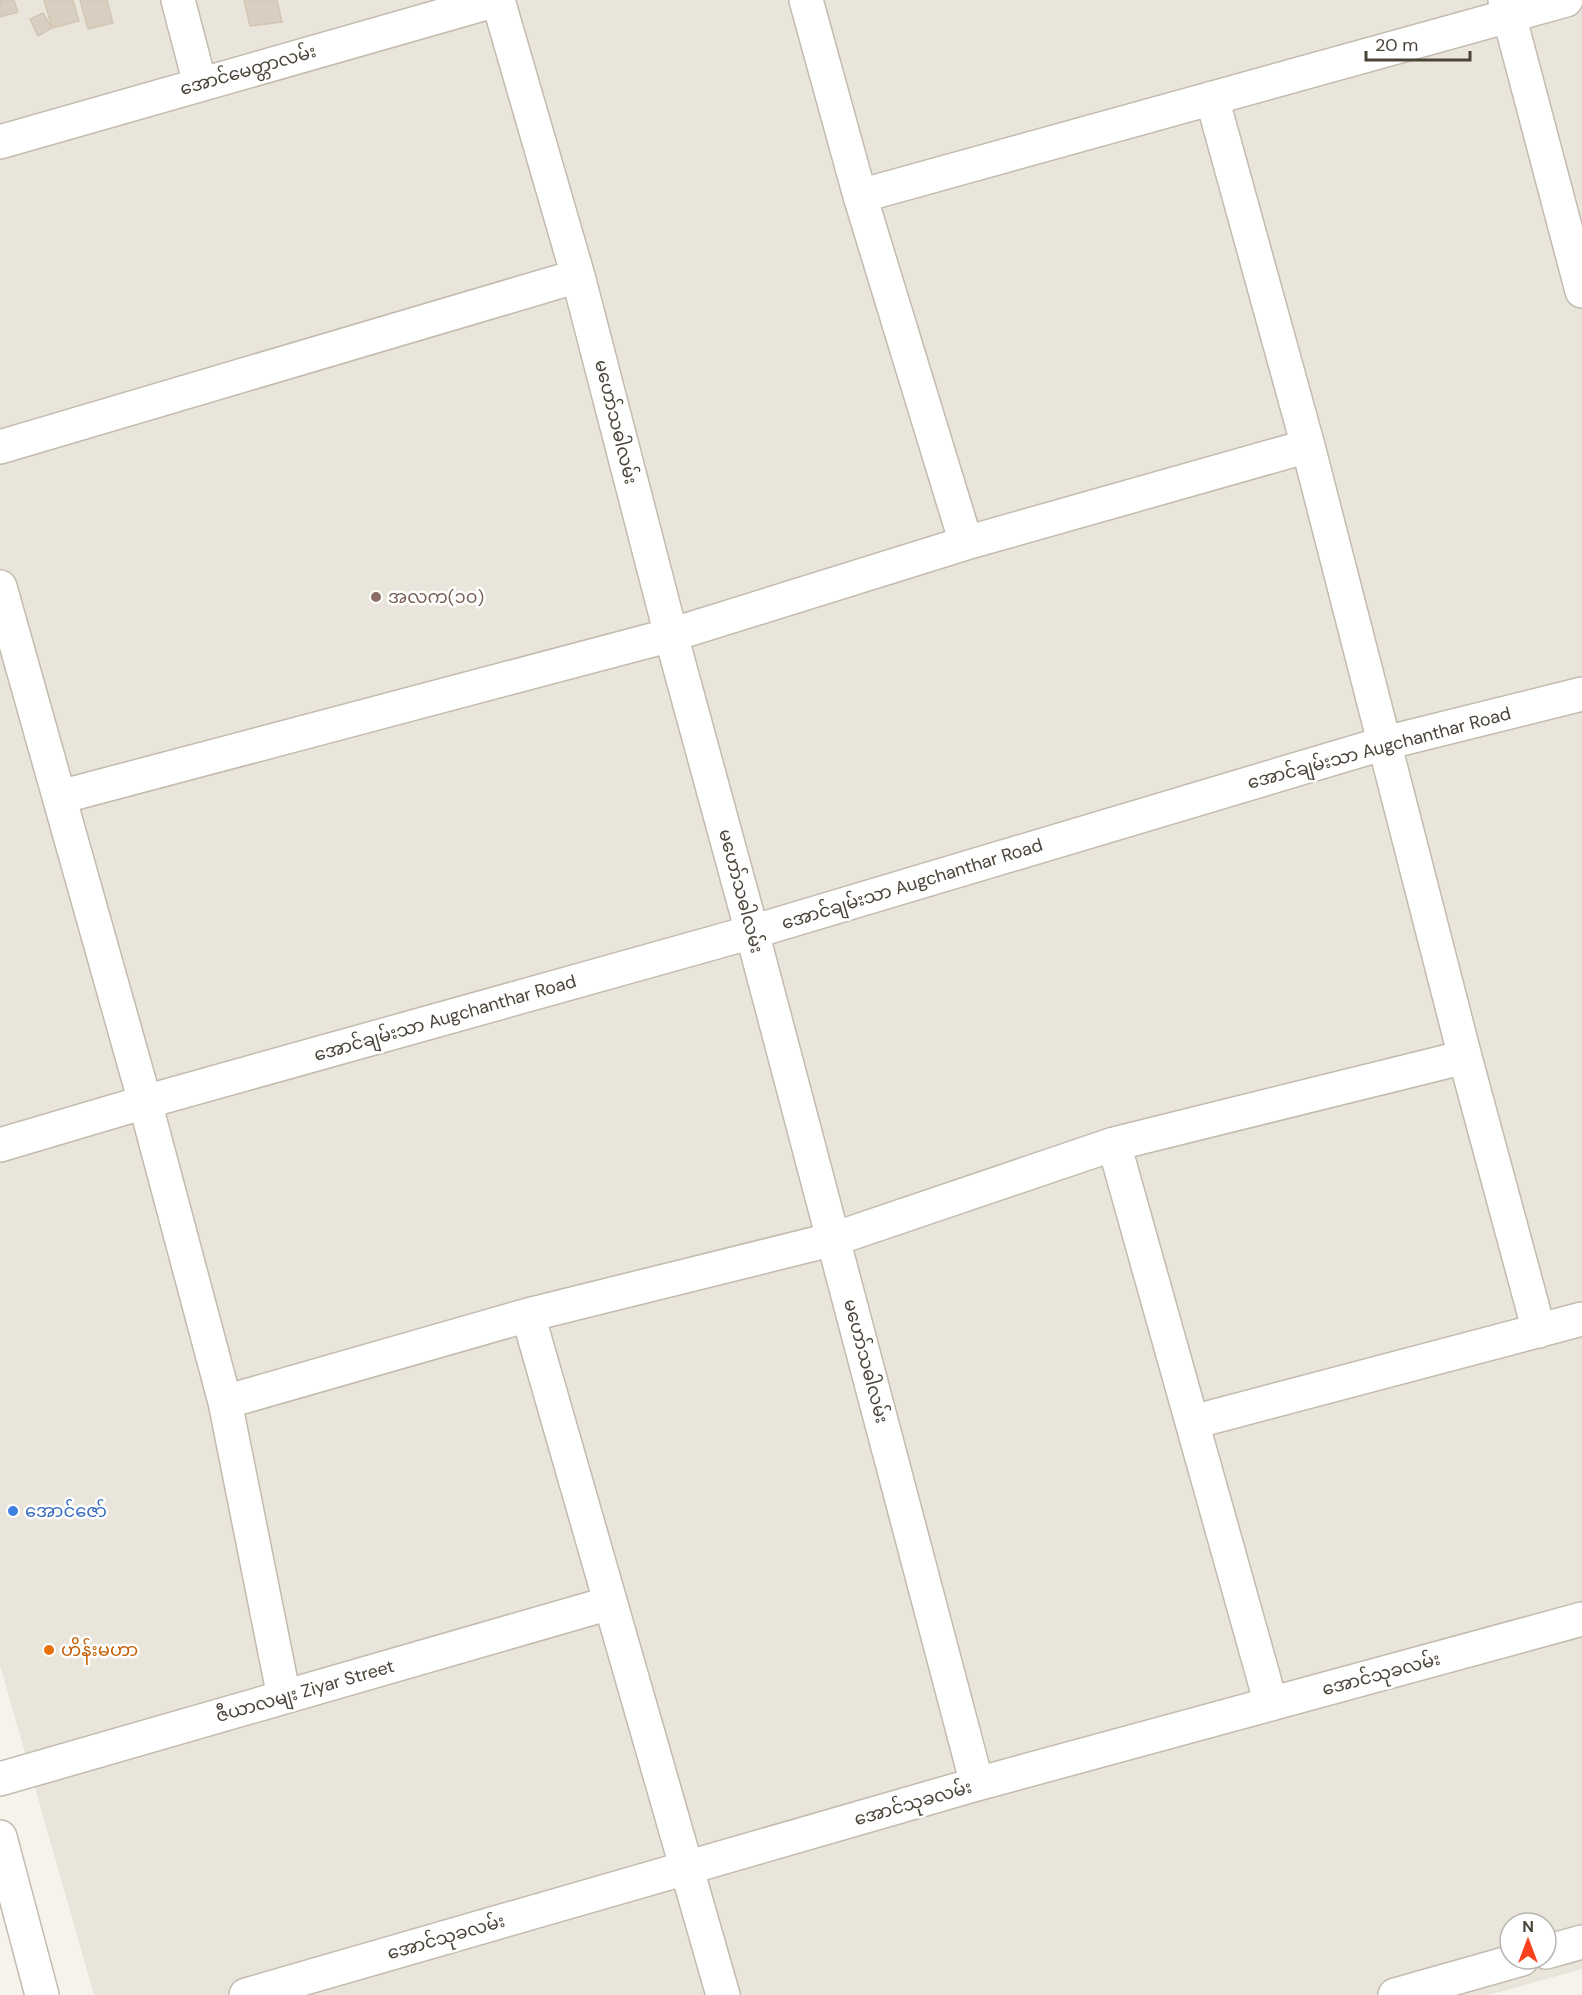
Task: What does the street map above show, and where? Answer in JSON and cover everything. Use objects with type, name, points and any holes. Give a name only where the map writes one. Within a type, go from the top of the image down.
[{"type":"street","points":[[178,0],[200,84]]},
{"type":"street","name":"အောင်မေတ္တာလမ်း","points":[[0,142],[498,0]]},
{"type":"street","name":"မဟော်သဓါလမ်း","points":[[498,0],[578,276],[670,635],[752,932],[977,1784]]},
{"type":"street","points":[[806,0],[860,196],[966,543]]},
{"type":"street","points":[[860,196],[1212,98],[1507,8],[1566,0]]},
{"type":"street","points":[[1507,8],[1582,291]]},
{"type":"street","points":[[1212,98],[1308,446],[1465,1057],[1539,1331]]},
{"type":"street","points":[[0,447],[578,276]]},
{"type":"street","points":[[60,797],[670,635],[966,543],[1308,446]]},
{"type":"street","points":[[0,587],[146,1102],[225,1402],[284,1697]]},
{"type":"street","name":"အောင်ချမ်းသာ Augchanthar Road","points":[[0,1145],[752,932],[1385,743],[1582,694]]},
{"type":"street","points":[[225,1402],[528,1315],[834,1239],[1114,1144],[1465,1057]]},
{"type":"street","points":[[1114,1144],[1271,1704]]},
{"type":"street","points":[[528,1315],[723,1995]]},
{"type":"street","points":[[1193,1422],[1582,1319]]},
{"type":"street","name":"ဇီယာလမျး Ziyar Street","points":[[0,1779],[610,1602]]},
{"type":"street","name":"အောင်သုခလမ်း","points":[[246,1995],[977,1784],[1582,1619]]},
{"type":"street","points":[[0,1837],[42,1995]]},
{"type":"street","points":[[1558,1949],[1582,1942]]},
{"type":"street","points":[[1395,1995],[1498,1966]]},
{"type":"shaded area","points":[[0,0],[1582,0],[1582,1969],[1489,1995],[94,1995],[0,1665]]},
{"type":"building","points":[[0,0],[14,0],[18,12],[0,17]]},
{"type":"building","points":[[44,0],[73,0],[79,21],[52,28]]},
{"type":"building","points":[[80,0],[107,0],[113,23],[88,29]]},
{"type":"building","points":[[244,0],[277,0],[282,22],[250,26]]},
{"type":"building","points":[[43,13],[52,28],[38,36],[30,19]]},
{"type":"place","name":"အလက(၁၀)","points":[[376,597]]},
{"type":"place","name":"အောင်ဇော်","points":[[13,1511]]},
{"type":"place","name":"ဟိန်းမဟာ","points":[[49,1650]]}]
